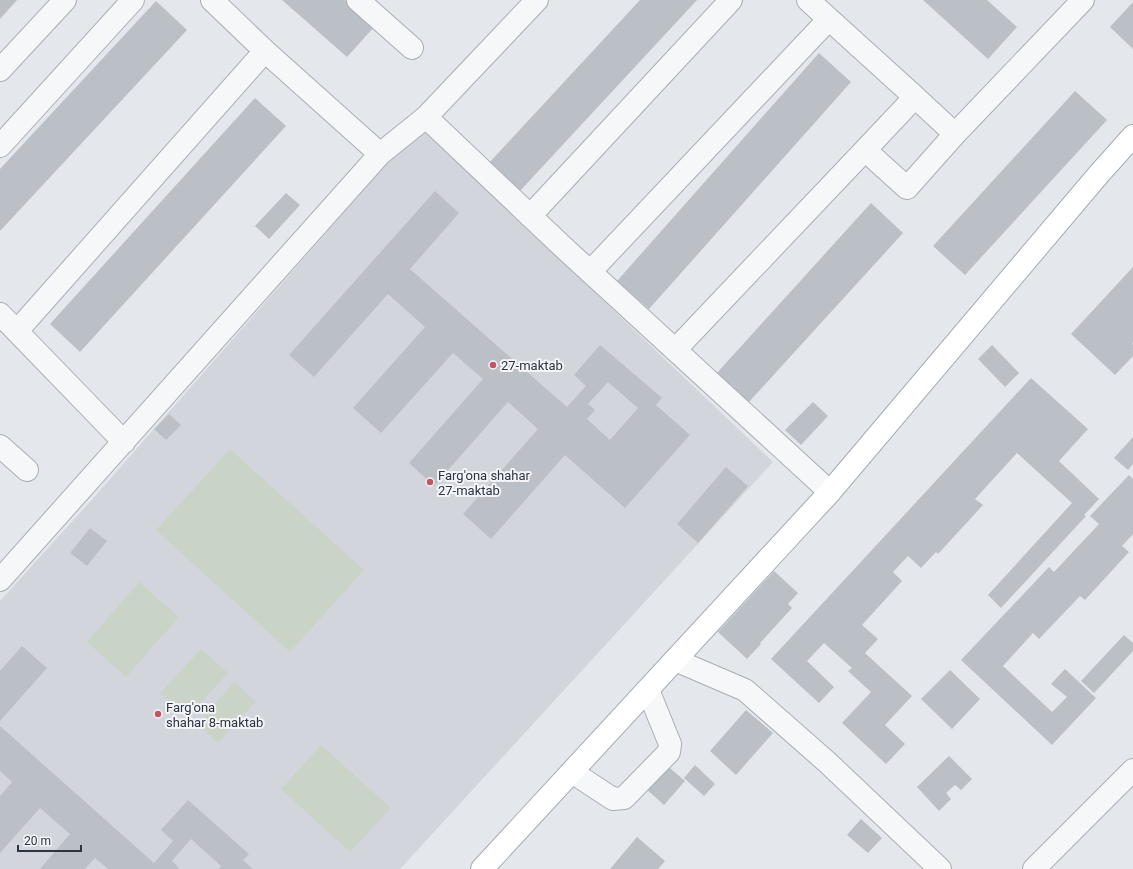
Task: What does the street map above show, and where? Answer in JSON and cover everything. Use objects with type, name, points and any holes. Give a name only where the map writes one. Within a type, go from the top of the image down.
[{"type":"main road","points":[[482,869],[830,492],[1099,174],[1133,136]]},
{"type":"street","points":[[0,70],[65,0]]},
{"type":"street","points":[[0,146],[133,0]]},
{"type":"street","points":[[212,0],[265,51],[380,154]]},
{"type":"street","points":[[358,0],[412,48]]},
{"type":"street","points":[[0,580],[380,154],[426,117],[537,0]]},
{"type":"street","points":[[530,216],[731,0]]},
{"type":"street","points":[[808,0],[955,134]]},
{"type":"street","points":[[865,150],[907,188],[955,134],[1083,0]]},
{"type":"street","points":[[590,272],[829,19]]},
{"type":"street","points":[[17,331],[265,51]]},
{"type":"street","points":[[675,350],[915,97]]},
{"type":"street","points":[[426,117],[590,272],[830,492]]},
{"type":"street","points":[[0,314],[124,442]]},
{"type":"street","points":[[0,446],[27,470]]},
{"type":"street","points":[[675,660],[745,690],[827,762],[940,869]]},
{"type":"street","points":[[572,772],[613,799],[624,798],[669,752],[670,744],[648,690]]},
{"type":"street","points":[[1034,869],[1133,770]]},
{"type":"shaded area","name":"Farg'ona shahar 27-maktab","points":[[420,126],[773,462],[400,869],[0,869],[0,601],[89,503]]},
{"type":"green space","points":[[230,449],[364,570],[290,652],[156,530]]},
{"type":"green space","points":[[139,582],[179,617],[126,677],[87,642]]},
{"type":"green space","points":[[201,649],[228,673],[187,718],[160,693]]},
{"type":"green space","points":[[234,682],[256,701],[218,743],[197,724]]},
{"type":"green space","points":[[321,745],[391,808],[350,852],[281,789]]},
{"type":"building","points":[[0,0],[17,0],[0,19]]},
{"type":"building","points":[[282,0],[345,0],[375,26],[347,57]]},
{"type":"building","points":[[640,0],[697,0],[519,192],[488,164]]},
{"type":"building","points":[[923,0],[987,0],[1017,27],[988,59]]},
{"type":"building","points":[[156,1],[187,30],[0,231],[0,169]]},
{"type":"building","points":[[1133,2],[1133,49],[1110,27]]},
{"type":"building","points":[[819,53],[851,82],[649,309],[617,281]]},
{"type":"building","points":[[1075,91],[1107,120],[965,275],[933,246]]},
{"type":"building","points":[[255,98],[286,126],[80,352],[50,324]]},
{"type":"building","name":"27-maktab","points":[[435,191],[459,213],[410,269],[567,407],[586,386],[574,375],[600,345],[662,398],[656,405],[690,435],[625,508],[565,455],[491,539],[463,514],[538,429],[508,402],[434,486],[409,463],[483,379],[453,353],[381,433],[353,408],[425,327],[388,294],[314,377],[289,355]],"holes":[[[608,382],[638,408],[610,440],[587,419],[595,410],[588,404]]]},
{"type":"building","points":[[286,193],[300,205],[269,239],[255,226]]},
{"type":"building","points":[[871,203],[903,233],[748,403],[716,374]]},
{"type":"building","points":[[1133,267],[1133,356],[1115,375],[1071,334]]},
{"type":"building","points":[[992,345],[1019,373],[1005,387],[978,359]]},
{"type":"building","points":[[1031,378],[1088,429],[1059,461],[1099,499],[1084,515],[1086,516],[1001,608],[988,595],[1072,503],[1017,453],[975,499],[983,505],[938,554],[936,552],[921,568],[908,556],[893,572],[902,581],[862,625],[878,639],[865,653],[912,696],[885,725],[905,744],[886,764],[842,723],[871,692],[848,671],[852,668],[824,643],[807,661],[834,687],[819,703],[771,659]]},
{"type":"building","points":[[813,402],[828,416],[801,445],[785,430]]},
{"type":"building","points":[[169,414],[181,425],[166,440],[154,429]]},
{"type":"building","points":[[1133,437],[1133,464],[1128,470],[1114,458]]},
{"type":"building","points":[[726,467],[748,486],[698,543],[677,524]]},
{"type":"building","points":[[1129,475],[1133,479],[1133,534],[1122,546],[1129,552],[1085,600],[1080,596],[1039,639],[1033,633],[1003,666],[1052,712],[1067,697],[1051,684],[1065,669],[1096,698],[1052,745],[961,660],[1049,567],[1054,572],[1099,524],[1090,516]]},
{"type":"building","points":[[90,528],[107,541],[87,566],[70,553]]},
{"type":"building","points":[[774,571],[798,593],[788,604],[792,608],[747,659],[718,632]]},
{"type":"building","points":[[1124,635],[1133,643],[1133,651],[1094,693],[1081,681]]},
{"type":"building","points":[[22,646],[47,668],[0,721],[0,671]]},
{"type":"building","points":[[950,670],[980,699],[952,729],[921,699]]},
{"type":"building","points":[[746,710],[773,733],[736,775],[710,751]]},
{"type":"building","points":[[0,726],[154,863],[173,841],[161,830],[188,800],[249,854],[243,860],[253,869],[219,869],[221,866],[191,839],[172,861],[179,868],[178,869],[108,869],[95,858],[85,869],[40,869],[70,834],[40,808],[0,853],[0,796],[12,782],[0,771]]},
{"type":"building","points":[[949,756],[972,779],[961,790],[955,785],[946,793],[951,799],[939,811],[917,787]]},
{"type":"building","points":[[664,763],[685,781],[664,805],[643,786]]},
{"type":"building","points":[[695,765],[715,784],[704,796],[684,778]]},
{"type":"building","points":[[861,819],[882,838],[868,853],[847,835]]},
{"type":"building","points":[[637,837],[665,861],[658,869],[610,869]]},
{"type":"place","name":"27-maktab","points":[[493,365]]},
{"type":"place","name":"Farg'ona shahar 27-maktab","points":[[430,482]]},
{"type":"place","name":"Farg'ona shahar 8-maktab","points":[[158,714]]}]
